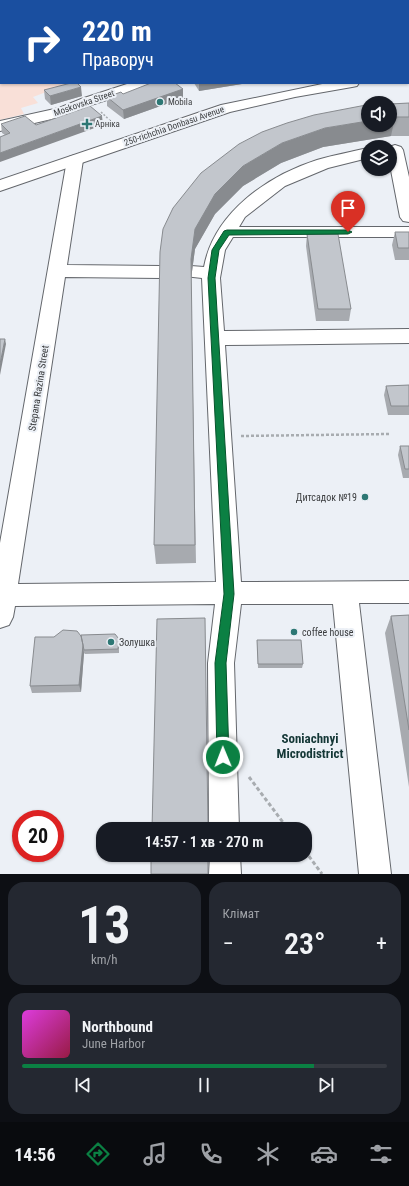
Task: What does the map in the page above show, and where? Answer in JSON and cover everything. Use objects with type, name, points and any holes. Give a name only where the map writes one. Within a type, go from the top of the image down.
[{"type":"street","name":"Moskovska Street","points":[[0,126],[64,112],[86,102],[142,84]]},
{"type":"street","name":"250-richchia Donbasu Avenue","points":[[0,186],[226,108],[294,93],[346,84]]},
{"type":"street","points":[[398,150],[409,217]]},
{"type":"street","points":[[224,822],[221,663],[229,594],[215,338],[202,273],[238,214],[279,182],[322,164],[361,156]]},
{"type":"street","name":"Stepana Razina Street","points":[[1,603],[75,160]]},
{"type":"street","points":[[227,232],[409,232]]},
{"type":"street","points":[[57,271],[161,272]]},
{"type":"street","points":[[215,338],[409,336]]},
{"type":"street","points":[[1,603],[229,594],[409,592]]},
{"type":"street","points":[[345,593],[375,874]]},
{"type":"street","points":[[225,862],[225,874]]},
{"type":"path","points":[[101,112],[117,127]]},
{"type":"path","points":[[220,436],[389,434]]},
{"type":"path","points":[[246,773],[283,822]]},
{"type":"path","points":[[312,860],[322,874]]},
{"type":"shaded area","points":[[0,84],[67,84],[33,97],[38,103],[21,108],[24,114],[0,120]]},
{"type":"building","points":[[67,84],[78,84],[81,87],[50,96],[44,90]]},
{"type":"building","points":[[148,84],[176,84],[183,89],[123,110],[107,97],[121,92],[123,94]]},
{"type":"building","points":[[409,103],[409,117],[397,117],[397,104]]},
{"type":"building","points":[[90,106],[102,116],[0,153],[0,137],[10,133],[1,124],[25,116],[36,125]]},
{"type":"building","points":[[361,106],[361,122],[325,128],[282,143],[243,166],[215,194],[195,229],[191,259],[195,545],[154,545],[160,252],[163,229],[173,208],[201,173],[239,144],[262,132],[314,115]]},
{"type":"building","points":[[395,232],[409,232],[409,248],[398,248]]},
{"type":"building","points":[[307,234],[338,234],[351,309],[318,309]]},
{"type":"building","points":[[0,339],[5,339],[0,364]]},
{"type":"building","points":[[409,385],[409,406],[391,406],[386,386]]},
{"type":"building","points":[[400,446],[409,446],[409,469],[405,469]]},
{"type":"building","points":[[409,615],[409,730],[391,616]]},
{"type":"building","points":[[205,618],[208,822],[152,822],[157,619]]},
{"type":"building","points":[[63,630],[77,631],[81,636],[83,645],[79,685],[30,686],[35,637],[54,637]]},
{"type":"building","points":[[115,634],[119,639],[118,649],[84,650],[81,635]]},
{"type":"building","points":[[257,640],[301,640],[303,664],[258,664]]},
{"type":"building","points":[[151,862],[208,862],[208,874],[151,874]]},
{"type":"place","name":"Mobila","points":[[160,102]]},
{"type":"place","name":"Арніка","points":[[87,124]]},
{"type":"place","name":"Дитсадок №19","points":[[365,497]]},
{"type":"place","name":"coffee house","points":[[294,632]]},
{"type":"place","name":"Золушка","points":[[111,642]]},
{"type":"district","name":"Soniachnyi Microdistrict","points":[[310,746]]},
{"type":"route","points":[[223,757],[221,663],[229,594],[211,278],[216,250],[227,232],[348,232]]}]
